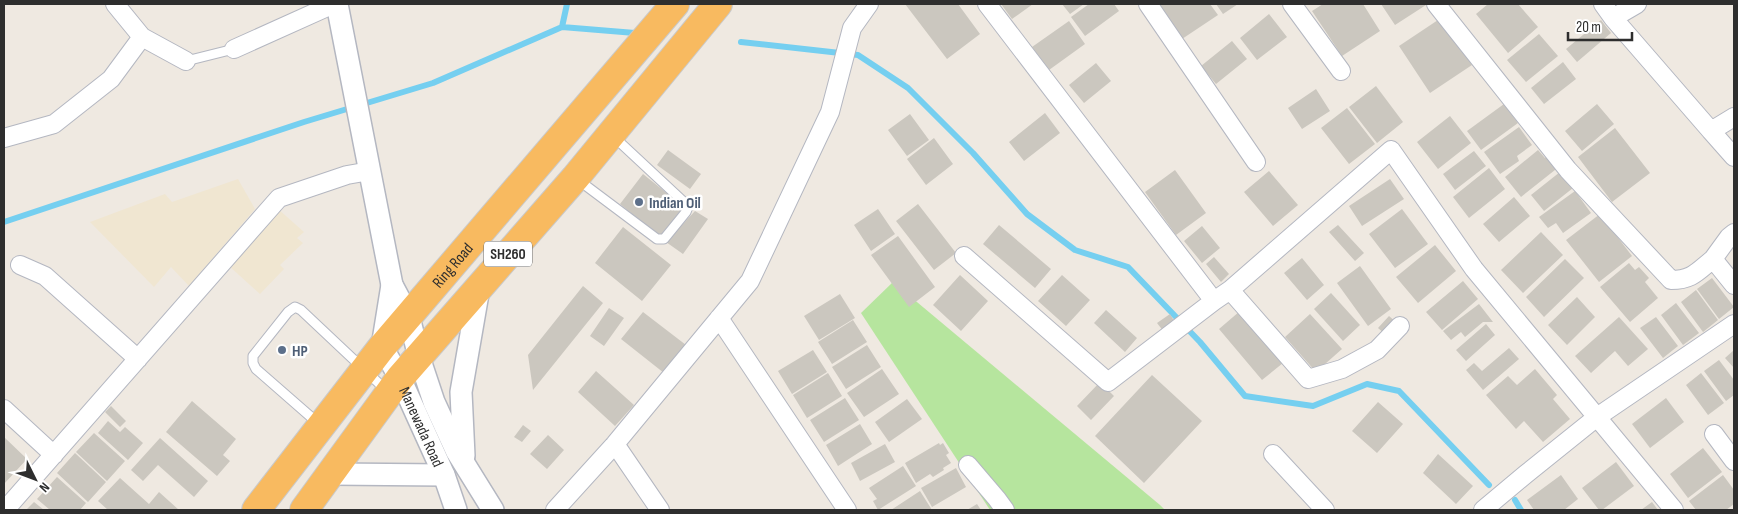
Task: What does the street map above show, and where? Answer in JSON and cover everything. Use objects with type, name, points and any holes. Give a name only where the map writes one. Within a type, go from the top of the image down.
[{"type":"highway","name":"Ring Road","points":[[256,510],[382,347],[675,4]]},
{"type":"highway","name":"Ring Road","points":[[304,510],[394,386],[575,178],[718,4]]},
{"type":"street","points":[[115,4],[142,37],[186,61]]},
{"type":"street","points":[[234,49],[335,4],[349,62],[392,285],[409,317],[418,357],[434,402],[457,452],[493,510]]},
{"type":"street","points":[[555,510],[614,444],[750,280],[830,112],[852,28],[869,4]]},
{"type":"street","points":[[988,4],[1214,301]]},
{"type":"street","points":[[1148,4],[1256,162]]},
{"type":"street","points":[[1292,4],[1341,71]]},
{"type":"street","points":[[1436,4],[1568,170],[1671,280],[1684,280],[1696,274],[1713,259],[1734,233]]},
{"type":"street","points":[[1637,4],[1608,11],[1734,158]]},
{"type":"street","points":[[4,138],[54,124],[111,79],[142,37]]},
{"type":"street","points":[[1711,132],[1734,117]]},
{"type":"street","points":[[964,256],[1108,382],[1230,290],[1391,150],[1474,269],[1674,510]]},
{"type":"street","points":[[5,510],[279,198],[347,175],[370,171]]},
{"type":"street","points":[[1713,259],[1734,285]]},
{"type":"street","points":[[20,265],[45,276],[138,360]]},
{"type":"street","points":[[382,347],[392,285]]},
{"type":"street","points":[[464,464],[461,392],[479,288]]},
{"type":"street","points":[[1230,290],[1308,379],[1342,369],[1377,350],[1400,326]]},
{"type":"street","points":[[719,318],[847,510]]},
{"type":"street","points":[[1483,510],[1597,418],[1734,324]]},
{"type":"street","name":"Manewada Road","points":[[382,347],[394,386],[444,475],[456,510]]},
{"type":"street","points":[[4,409],[54,455]]},
{"type":"street","points":[[1714,434],[1734,461]]},
{"type":"street","points":[[614,444],[660,510]]},
{"type":"street","points":[[1273,454],[1324,510]]},
{"type":"street","points":[[968,465],[998,499],[1005,510]]},
{"type":"street","points":[[330,474],[444,475]]},
{"type":"lane","points":[[186,61],[234,49]]},
{"type":"lane","points":[[575,178],[656,239],[664,239],[670,232],[688,207],[611,134]]},
{"type":"lane","points":[[321,426],[256,369],[253,363],[253,356],[288,312],[295,307],[301,310],[364,370],[394,386]]},
{"type":"shaded area","points":[[238,179],[255,209],[189,286],[171,267],[154,287],[90,222],[165,194],[172,202]]},
{"type":"shaded area","points":[[277,208],[304,232],[297,238],[303,243],[280,265],[284,269],[260,294],[228,265]]},
{"type":"green space","points":[[893,282],[1165,510],[990,510],[861,313]]},
{"type":"building","points":[[905,4],[958,4],[980,34],[947,59]]},
{"type":"building","points":[[1001,4],[1033,4],[1012,19]]},
{"type":"building","points":[[1062,4],[1084,4],[1070,14]]},
{"type":"building","points":[[1089,4],[1114,4],[1119,11],[1085,36],[1071,17]]},
{"type":"building","points":[[1157,4],[1210,4],[1218,15],[1182,39]]},
{"type":"building","points":[[1216,4],[1238,4],[1223,14]]},
{"type":"building","points":[[1323,4],[1363,4],[1380,31],[1342,56],[1312,11]]},
{"type":"building","points":[[1381,4],[1425,4],[1426,5],[1395,25]]},
{"type":"building","points":[[1488,4],[1518,4],[1538,27],[1508,53],[1476,14]]},
{"type":"building","points":[[1269,14],[1287,37],[1257,60],[1240,38]]},
{"type":"building","points":[[1441,18],[1472,65],[1430,93],[1399,46]]},
{"type":"building","points":[[1601,20],[1611,33],[1577,62],[1566,49]]},
{"type":"building","points":[[1069,21],[1085,44],[1049,70],[1032,47]]},
{"type":"building","points":[[1539,34],[1558,56],[1526,82],[1507,60]]},
{"type":"building","points":[[1232,41],[1247,59],[1216,84],[1201,66]]},
{"type":"building","points":[[1563,62],[1576,79],[1544,104],[1531,88]]},
{"type":"building","points":[[1096,63],[1111,81],[1084,103],[1069,85]]},
{"type":"building","points":[[1376,86],[1403,122],[1377,143],[1349,107]]},
{"type":"building","points":[[1316,89],[1330,111],[1302,129],[1288,108]]},
{"type":"building","points":[[1504,104],[1518,123],[1481,150],[1467,131]]},
{"type":"building","points":[[1597,104],[1614,124],[1582,151],[1565,131]]},
{"type":"building","points":[[1347,108],[1375,144],[1349,164],[1321,128]]},
{"type":"building","points":[[1045,113],[1060,133],[1024,161],[1009,142]]},
{"type":"building","points":[[910,114],[929,140],[907,156],[888,130]]},
{"type":"building","points":[[1450,116],[1471,143],[1438,169],[1417,142]]},
{"type":"building","points":[[1519,127],[1532,145],[1517,156],[1519,161],[1500,174],[1484,152]]},
{"type":"building","points":[[1615,128],[1650,173],[1612,202],[1578,157]]},
{"type":"building","points":[[934,138],[953,164],[926,185],[907,159]]},
{"type":"building","points":[[668,150],[701,174],[690,189],[657,165]]},
{"type":"building","points":[[1538,150],[1545,158],[1550,154],[1560,166],[1521,197],[1505,177]]},
{"type":"building","points":[[1474,151],[1486,166],[1455,190],[1443,174]]},
{"type":"building","points":[[1489,168],[1505,189],[1469,218],[1453,197]]},
{"type":"building","points":[[1175,170],[1206,213],[1176,235],[1145,192]]},
{"type":"building","points":[[1269,171],[1298,205],[1273,226],[1244,192]]},
{"type":"building","points":[[1560,172],[1573,188],[1544,211],[1531,195]]},
{"type":"building","points":[[643,174],[684,207],[660,237],[620,204]]},
{"type":"building","points":[[1390,179],[1404,199],[1362,226],[1349,206]]},
{"type":"building","points":[[1575,191],[1591,213],[1563,233],[1556,223],[1548,228],[1539,217]]},
{"type":"building","points":[[1514,197],[1530,216],[1499,242],[1483,224]]},
{"type":"building","points":[[918,204],[956,253],[934,270],[896,221]]},
{"type":"building","points":[[878,209],[895,234],[871,251],[854,225]]},
{"type":"building","points":[[1402,209],[1428,244],[1395,268],[1369,234]]},
{"type":"building","points":[[695,211],[708,219],[683,254],[666,242]]},
{"type":"building","points":[[1600,214],[1632,256],[1599,282],[1566,240]]},
{"type":"building","points":[[999,225],[1051,269],[1035,288],[983,244]]},
{"type":"building","points":[[1338,225],[1364,253],[1355,261],[1329,232]]},
{"type":"building","points":[[1202,226],[1220,248],[1202,263],[1184,241]]},
{"type":"building","points":[[623,227],[671,265],[642,301],[595,263]]},
{"type":"building","points":[[1541,232],[1563,255],[1523,293],[1501,270]]},
{"type":"building","points":[[898,236],[935,287],[909,307],[871,255]]},
{"type":"building","points":[[1435,245],[1456,271],[1418,303],[1396,277]]},
{"type":"building","points":[[1214,257],[1229,274],[1221,282],[1206,264]]},
{"type":"building","points":[[1302,258],[1324,285],[1307,300],[1284,273]]},
{"type":"building","points":[[1565,259],[1584,278],[1544,317],[1526,297]]},
{"type":"building","points":[[1629,263],[1635,270],[1639,267],[1649,278],[1645,282],[1658,298],[1630,322],[1600,287]]},
{"type":"building","points":[[1360,266],[1391,309],[1368,326],[1337,283]]},
{"type":"building","points":[[960,275],[988,301],[961,331],[933,305]]},
{"type":"building","points":[[1062,275],[1090,300],[1066,326],[1038,301]]},
{"type":"building","points":[[1712,278],[1734,307],[1719,319],[1697,289]]},
{"type":"building","points":[[1463,281],[1478,299],[1442,330],[1426,312]]},
{"type":"building","points":[[583,286],[603,303],[533,390],[528,355]]},
{"type":"building","points":[[1696,290],[1718,320],[1703,332],[1681,302]]},
{"type":"building","points":[[1331,293],[1360,325],[1343,341],[1314,309]]},
{"type":"building","points":[[840,294],[855,318],[819,340],[804,316]]},
{"type":"building","points":[[1577,297],[1595,317],[1567,345],[1548,325]]},
{"type":"building","points":[[1676,303],[1699,333],[1683,345],[1661,315]]},
{"type":"building","points":[[1479,304],[1493,322],[1483,322],[1465,337],[1461,332],[1451,340],[1443,331]]},
{"type":"building","points":[[609,308],[624,318],[604,346],[590,336]]},
{"type":"building","points":[[1106,310],[1137,338],[1125,352],[1094,323]]},
{"type":"building","points":[[1240,311],[1283,363],[1262,380],[1219,329]]},
{"type":"building","points":[[643,312],[686,345],[664,373],[621,339]]},
{"type":"building","points":[[1170,314],[1176,324],[1164,332],[1157,323]]},
{"type":"building","points":[[1310,314],[1342,349],[1316,372],[1285,337]]},
{"type":"building","points":[[1389,316],[1397,323],[1386,335],[1378,328]]},
{"type":"building","points":[[1619,317],[1648,349],[1628,366],[1615,351],[1591,373],[1575,356]]},
{"type":"building","points":[[1656,317],[1678,346],[1663,358],[1640,328]]},
{"type":"building","points":[[853,320],[867,342],[832,364],[818,342]]},
{"type":"building","points":[[1486,324],[1495,335],[1466,361],[1456,350]]},
{"type":"building","points":[[867,345],[881,367],[846,389],[832,367]]},
{"type":"building","points":[[1509,348],[1519,359],[1483,390],[1466,370],[1474,363],[1482,371]]},
{"type":"building","points":[[813,350],[827,372],[792,394],[778,371]]},
{"type":"building","points":[[1734,350],[1734,368],[1725,358]]},
{"type":"building","points":[[1719,360],[1734,380],[1734,395],[1726,401],[1704,371]]},
{"type":"building","points":[[882,369],[899,394],[864,417],[847,393]]},
{"type":"building","points":[[1535,369],[1557,395],[1553,399],[1570,419],[1543,442],[1524,421],[1516,429],[1486,395],[1508,376],[1517,385]]},
{"type":"building","points":[[596,371],[634,405],[615,426],[578,392]]},
{"type":"building","points":[[828,373],[842,396],[807,418],[793,395]]},
{"type":"building","points":[[1701,373],[1724,403],[1708,415],[1686,385]]},
{"type":"building","points":[[1152,375],[1202,421],[1144,483],[1095,436]]},
{"type":"building","points":[[1100,382],[1114,396],[1091,420],[1077,406]]},
{"type":"building","points":[[845,398],[859,420],[824,442],[810,420]]},
{"type":"building","points":[[1666,398],[1684,422],[1650,448],[1632,424]]},
{"type":"building","points":[[907,399],[922,419],[889,442],[875,422]]},
{"type":"building","points":[[192,401],[236,439],[223,455],[230,461],[217,476],[166,432]]},
{"type":"building","points":[[1378,402],[1403,424],[1377,453],[1352,431]]},
{"type":"building","points":[[111,406],[126,421],[120,427],[105,412]]},
{"type":"building","points":[[108,421],[120,432],[125,427],[143,443],[128,460],[98,433]]},
{"type":"building","points":[[860,424],[872,444],[838,466],[826,445]]},
{"type":"building","points":[[523,425],[531,431],[522,442],[514,437]]},
{"type":"building","points":[[94,433],[125,461],[107,481],[76,452]]},
{"type":"building","points":[[548,435],[564,450],[547,469],[530,454]]},
{"type":"building","points":[[4,437],[27,459],[4,484]]},
{"type":"building","points":[[160,438],[208,481],[194,497],[158,465],[143,481],[131,470]]},
{"type":"building","points":[[939,443],[940,445],[943,443],[949,453],[946,455],[951,463],[933,477],[930,474],[916,483],[905,463]]},
{"type":"building","points":[[885,444],[895,462],[860,481],[851,463]]},
{"type":"building","points":[[1703,448],[1722,472],[1688,498],[1670,474]]},
{"type":"building","points":[[75,453],[106,482],[88,502],[57,473]]},
{"type":"building","points":[[1438,454],[1473,486],[1456,504],[1423,473]]},
{"type":"building","points":[[1616,462],[1634,486],[1602,510],[1599,510],[1582,488]]},
{"type":"building","points":[[903,466],[916,486],[878,510],[873,501],[877,499],[869,488]]},
{"type":"building","points":[[956,468],[966,487],[932,507],[921,488]]},
{"type":"building","points":[[1561,475],[1578,499],[1564,510],[1534,510],[1527,500]]},
{"type":"building","points":[[1723,475],[1734,490],[1734,504],[1726,510],[1696,510],[1689,501]]},
{"type":"building","points":[[57,477],[86,503],[80,510],[50,510],[37,499]]},
{"type":"building","points":[[120,478],[149,504],[159,492],[179,510],[108,510],[98,501]]},
{"type":"building","points":[[920,491],[932,510],[891,510]]},
{"type":"building","points":[[34,502],[44,510],[26,510]]},
{"type":"building","points":[[1652,502],[1658,510],[1641,510]]},
{"type":"building","points":[[977,504],[981,510],[967,510]]},
{"type":"waterway","points":[[4,222],[304,122],[433,83],[562,27],[567,4]]},
{"type":"waterway","points":[[562,27],[635,33]]},
{"type":"waterway","points":[[741,42],[858,55],[908,88],[973,153],[1027,214],[1075,250],[1128,267],[1200,342],[1245,396],[1313,406],[1367,384],[1399,391],[1489,485]]},
{"type":"waterway","points":[[1515,500],[1521,510]]},
{"type":"place","name":"Indian Oil","points":[[639,202]]},
{"type":"place","name":"HP","points":[[282,350]]}]
